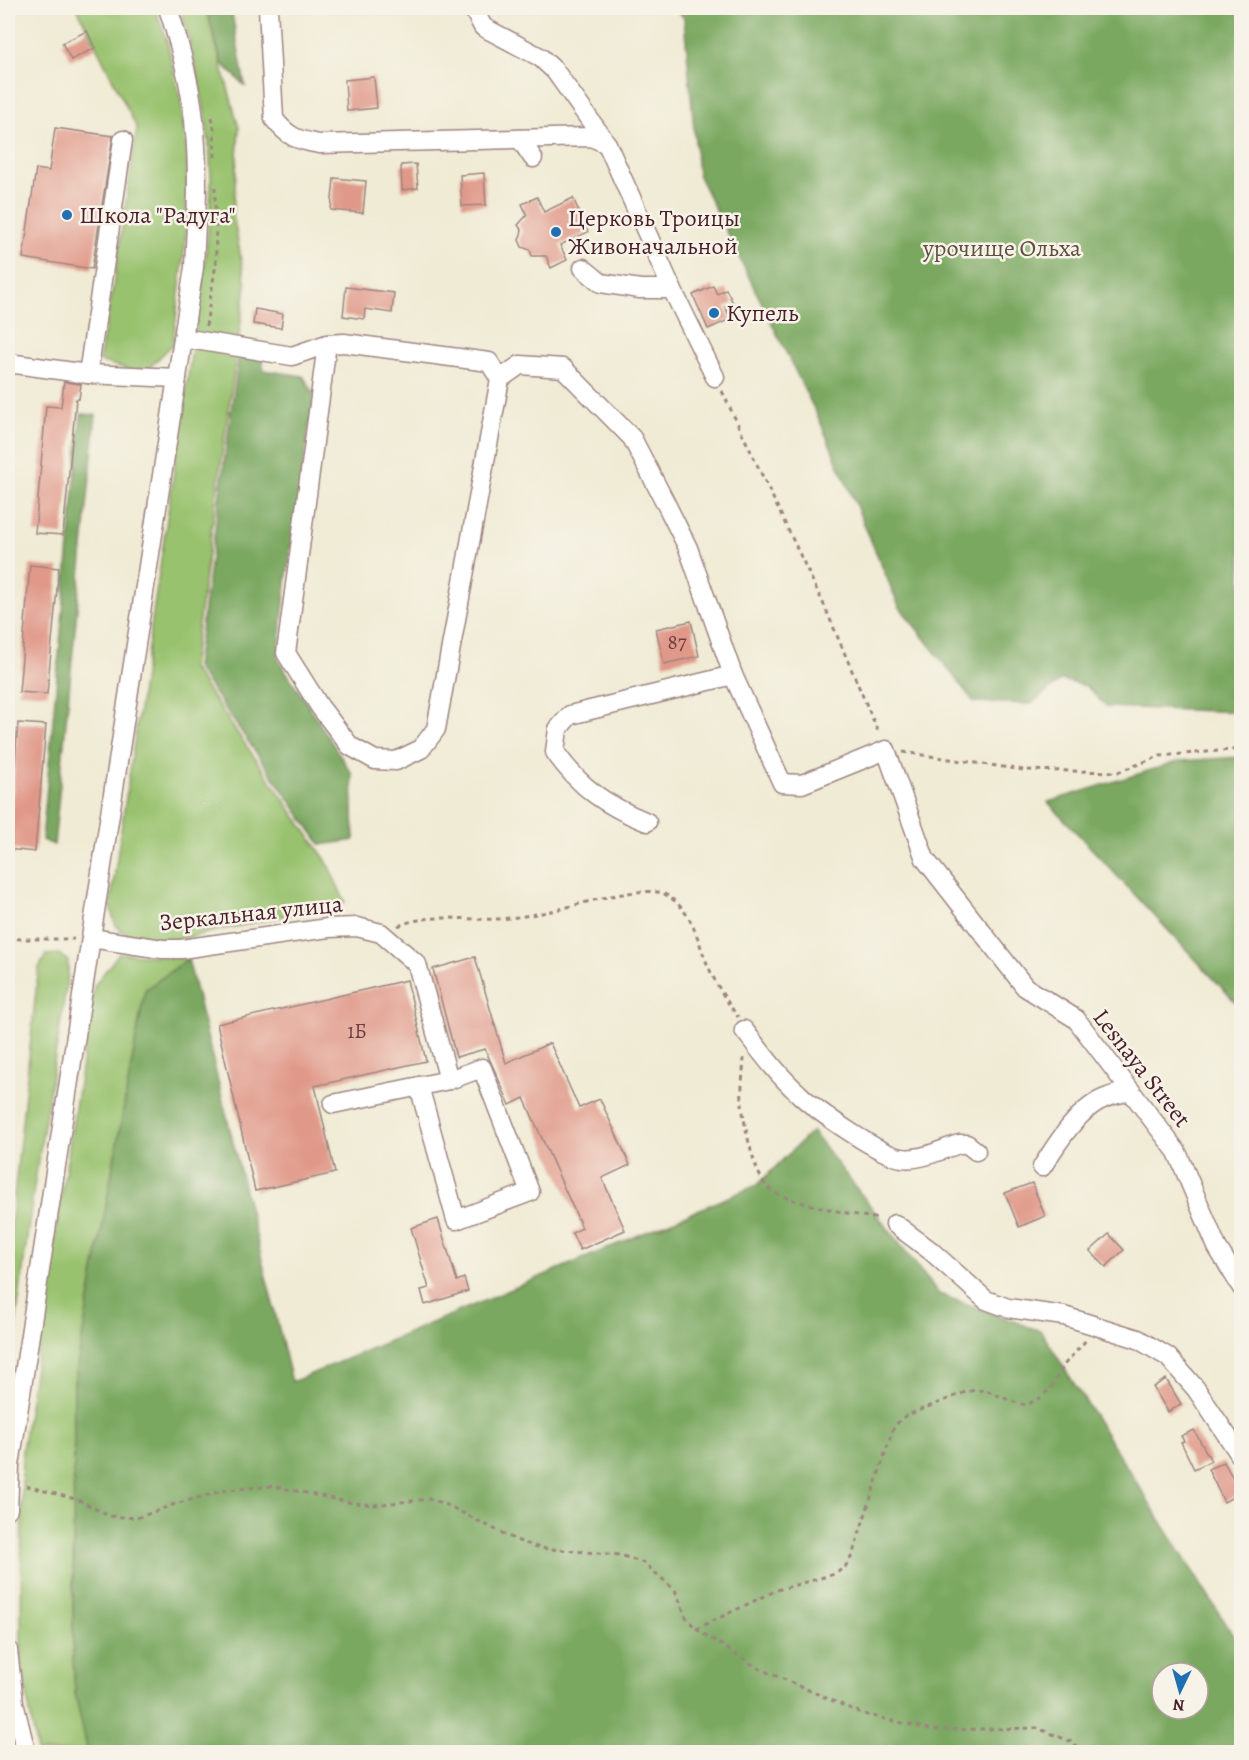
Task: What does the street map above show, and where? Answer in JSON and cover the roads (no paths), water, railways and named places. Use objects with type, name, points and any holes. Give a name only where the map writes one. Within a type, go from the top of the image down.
[{"type":"street","points":[[8,1509],[10,1465],[194,267],[197,191],[195,131],[184,64],[168,8]]},
{"type":"street","points":[[268,8],[274,119],[298,140],[319,144],[591,137],[607,144]]},
{"type":"street","points":[[473,8],[483,27],[540,57],[555,71],[607,144],[672,289],[715,377]]},
{"type":"street","points":[[520,139],[533,158]]},
{"type":"street","points":[[88,374],[123,140]]},
{"type":"street","points":[[583,267],[601,283],[640,289],[672,289]]},
{"type":"street","points":[[183,338],[291,356],[327,344],[344,343],[489,362],[500,379],[436,729],[421,749],[396,761],[375,760],[350,746],[320,707],[286,653],[327,344]]},
{"type":"street","points":[[8,363],[88,374],[177,378]]},
{"type":"street","points":[[500,379],[520,365],[563,369],[632,438],[688,548],[733,675],[570,715],[558,729],[555,752],[570,773],[593,794],[618,810],[647,822]]},
{"type":"street","name":"Lesnaya Street","points":[[733,675],[782,783],[802,784],[886,750],[925,859],[1025,987],[1076,1019],[1177,1152],[1217,1247],[1242,1288]]},
{"type":"street","name":"Зеркальная улица","points":[[91,938],[162,949],[181,949],[328,928],[357,927],[381,933],[417,963],[449,1080]]},
{"type":"street","points":[[744,1030],[798,1094],[869,1145],[902,1158],[915,1158],[959,1143],[967,1144],[976,1151]]},
{"type":"street","points":[[333,1104],[419,1086],[449,1080],[482,1068],[530,1192],[456,1220],[419,1086]]},
{"type":"street","points":[[1042,1167],[1066,1130],[1096,1102],[1131,1091]]},
{"type":"street","points":[[895,1224],[931,1251],[986,1300],[1008,1308],[1064,1316],[1138,1340],[1168,1357],[1196,1389],[1242,1458]]},
{"type":"street","points":[[8,1650],[14,1703],[26,1752]]},
{"type":"place","name":"Школа \"Радуга\"","points":[[67,215]]},
{"type":"place","name":"Церковь Троицы Живоначальной","points":[[556,232]]},
{"type":"place","name":"Купель","points":[[714,313]]},
{"type":"park label","name":"урочище Ольха","points":[[1002,248]]}]
